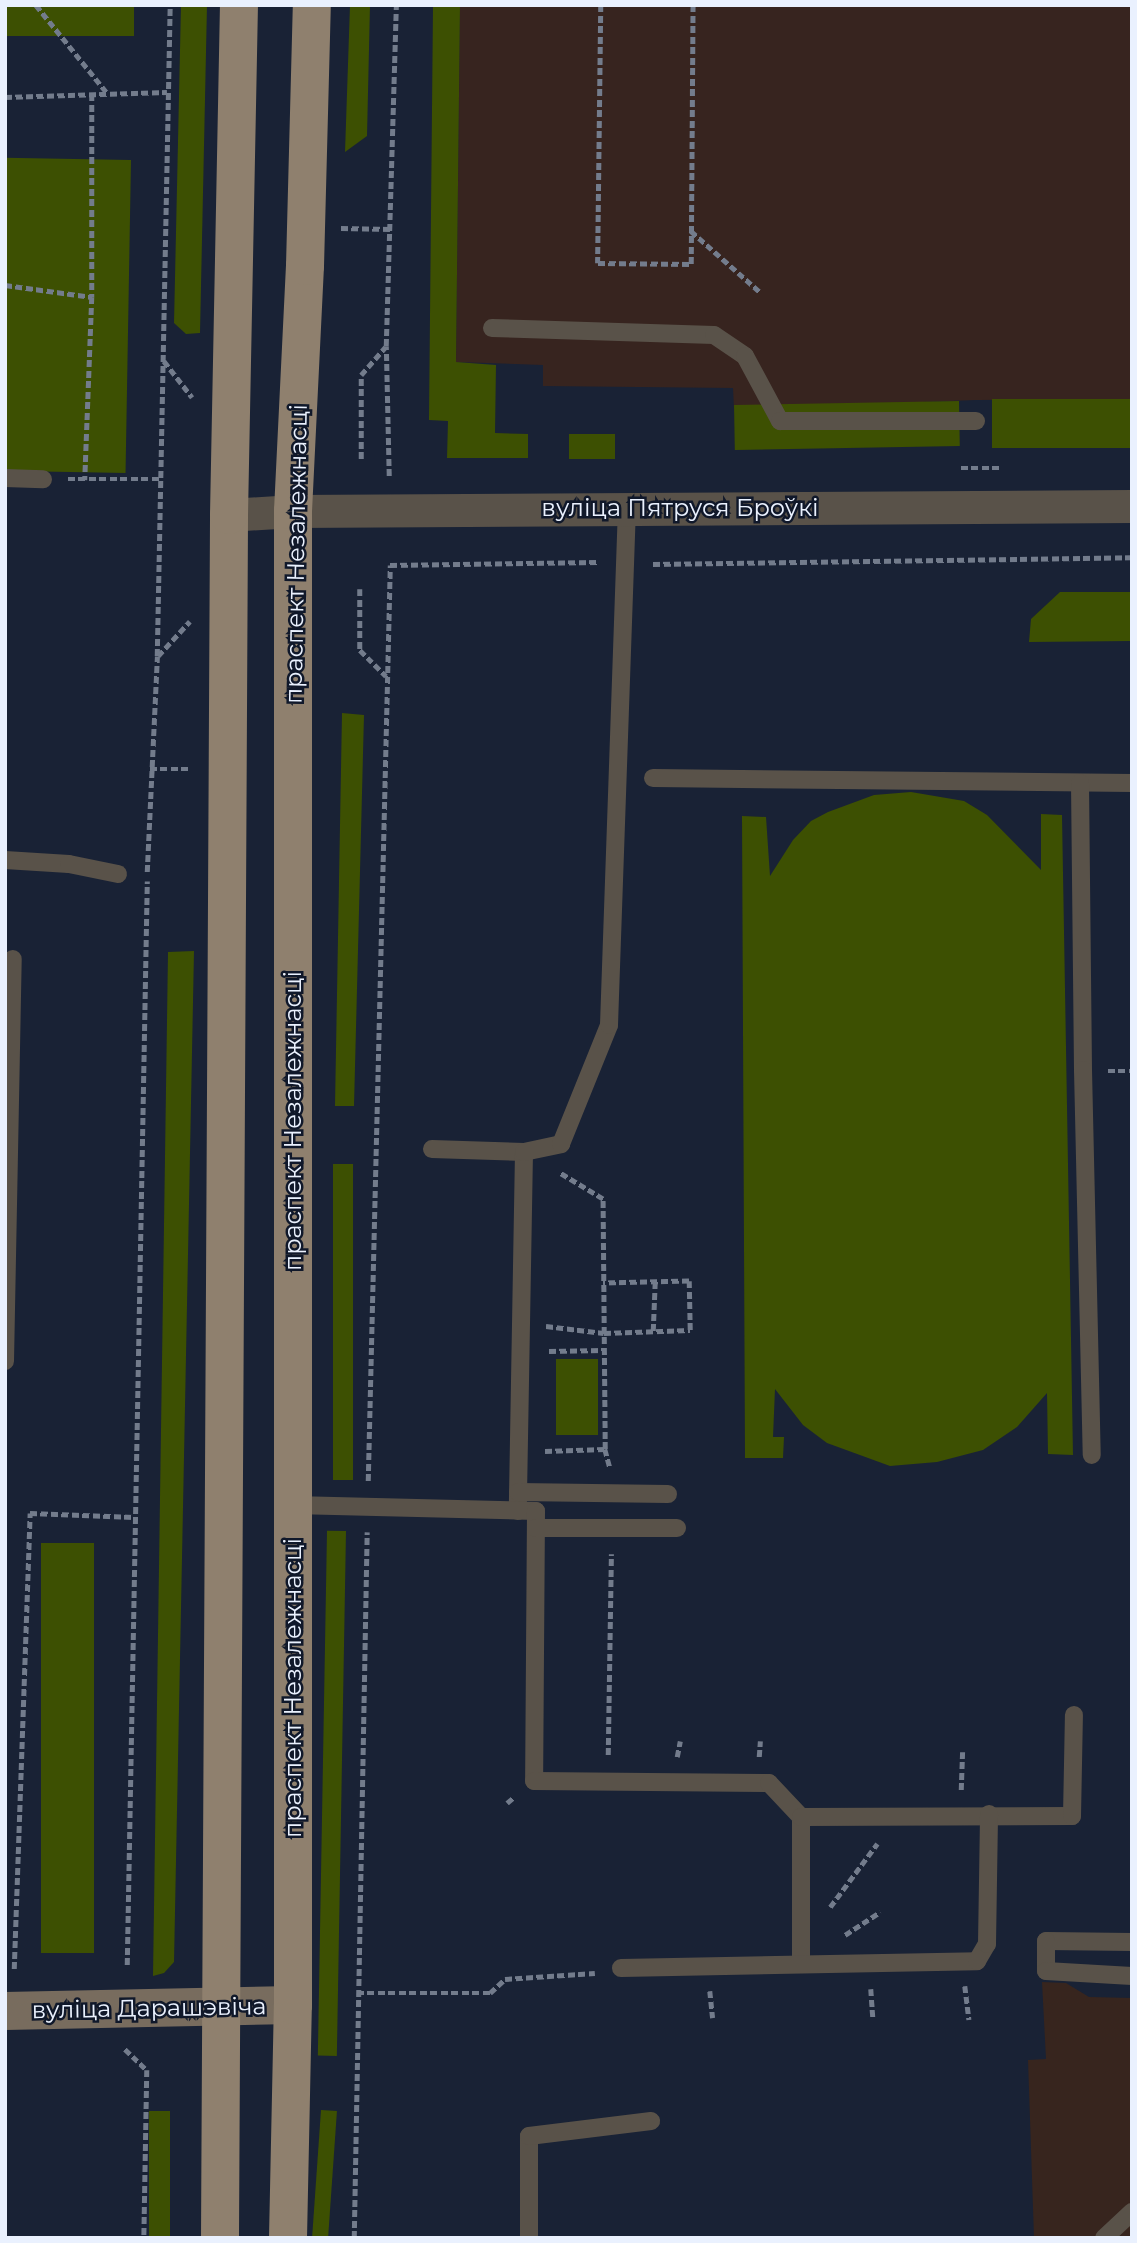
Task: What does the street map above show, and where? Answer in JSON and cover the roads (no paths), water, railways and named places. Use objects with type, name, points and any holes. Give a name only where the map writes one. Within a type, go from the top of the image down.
[{"type":"main road","points":[[220,2238],[229,515],[239,5]]},
{"type":"main road","name":"праспект Незалежнасці","points":[[288,2238],[293,2005],[293,511],[306,266],[312,5]]},
{"type":"main road","name":"вуліца Дарашэвіча","points":[[5,2011],[293,2005]]},
{"type":"street","name":"вуліца Пятруся Броўкі","points":[[229,515],[293,511],[1132,506]]},
{"type":"lane","points":[[492,328],[714,335],[745,356],[780,421],[976,421]]},
{"type":"lane","points":[[5,478],[43,479]]},
{"type":"lane","points":[[432,1149],[524,1152],[561,1144],[609,1025],[627,508]]},
{"type":"lane","points":[[653,778],[1132,783]]},
{"type":"lane","points":[[1080,783],[1083,1070],[1092,1455]]},
{"type":"lane","points":[[5,860],[69,864],[118,874]]},
{"type":"lane","points":[[5,1362],[13,960]]},
{"type":"lane","points":[[518,1511],[524,1152]]},
{"type":"lane","points":[[518,1488],[668,1494]]},
{"type":"lane","points":[[293,1504],[536,1511],[534,1781],[769,1783],[801,1817],[800,1956]]},
{"type":"lane","points":[[537,1528],[677,1528]]},
{"type":"lane","points":[[801,1817],[989,1814],[1072,1816],[1074,1715]]},
{"type":"lane","points":[[621,1968],[800,1956],[977,1961],[987,1944],[989,1814]]},
{"type":"lane","points":[[1132,1942],[1046,1941],[1046,1971],[1132,1976]]},
{"type":"lane","points":[[529,2238],[529,2136],[651,2121]]},
{"type":"lane","points":[[1104,2238],[1132,2212]]}]
